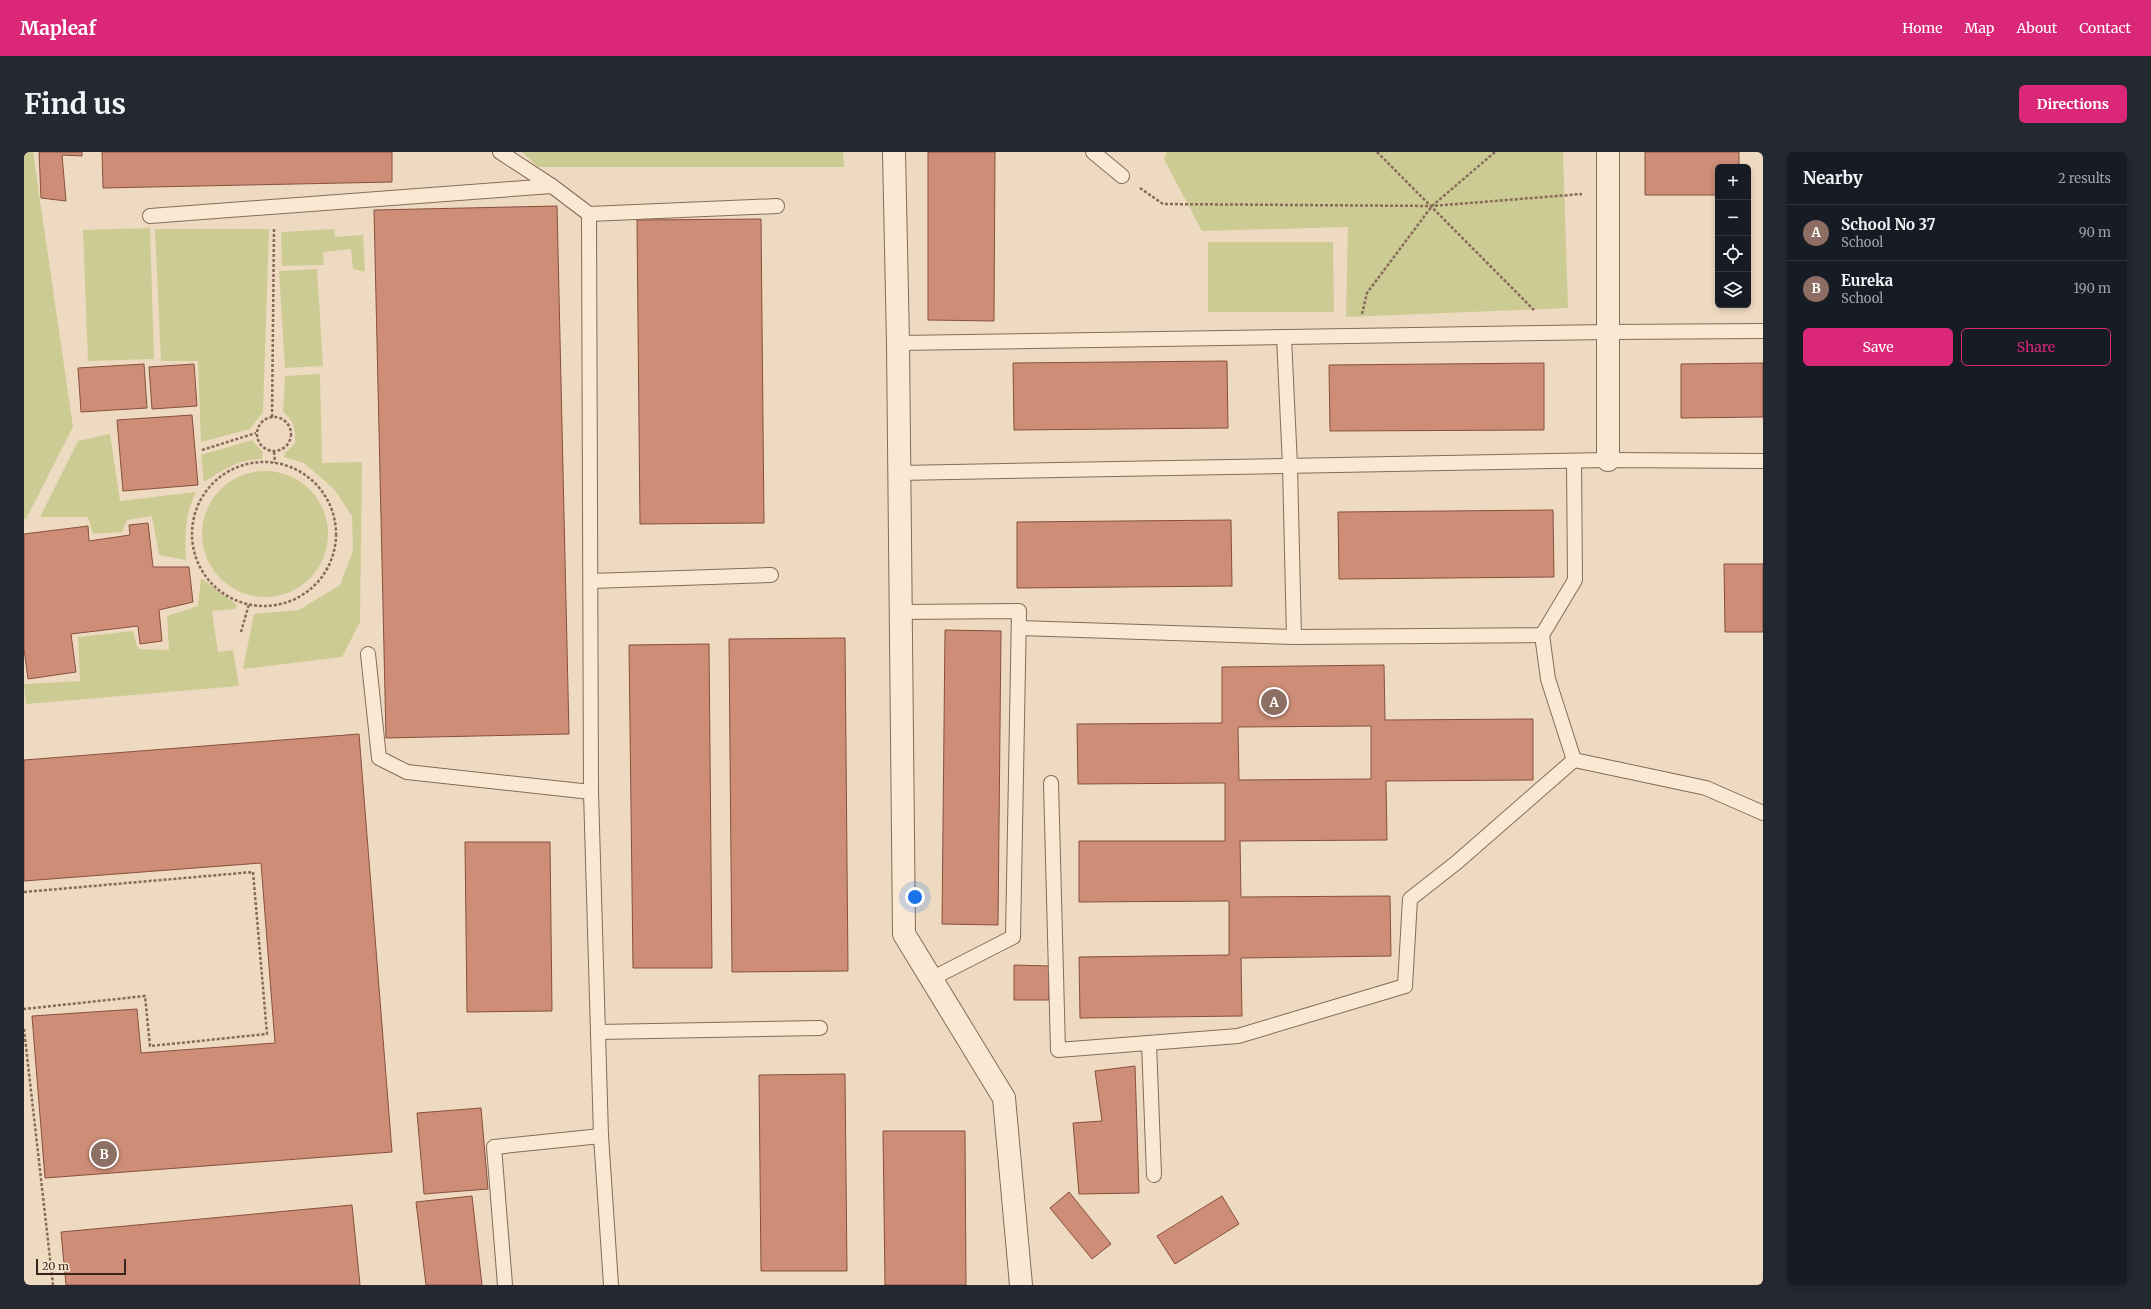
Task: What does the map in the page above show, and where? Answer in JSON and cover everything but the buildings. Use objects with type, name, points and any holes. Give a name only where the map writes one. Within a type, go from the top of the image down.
[{"type":"street","points":[[894,152],[898,343],[904,934],[930,979],[1004,1098],[1021,1285]]},
{"type":"street","points":[[1608,152],[1608,460]]},
{"type":"lane","points":[[500,152],[552,186],[589,214],[777,206]]},
{"type":"lane","points":[[1093,152],[1122,176]]},
{"type":"lane","points":[[150,216],[552,186]]},
{"type":"lane","points":[[589,214],[591,792],[601,1136],[611,1285]]},
{"type":"lane","points":[[898,343],[1559,332],[1763,332]]},
{"type":"lane","points":[[1284,337],[1290,466],[1294,637]]},
{"type":"lane","points":[[899,473],[1608,460],[1763,461]]},
{"type":"lane","points":[[1574,461],[1575,580],[1542,635],[1548,678],[1574,760]]},
{"type":"lane","points":[[591,581],[771,575]]},
{"type":"lane","points":[[900,612],[1019,611],[1013,937],[930,979]]},
{"type":"lane","points":[[1019,628],[1294,637],[1542,635]]},
{"type":"lane","points":[[368,654],[379,758],[390,765],[406,772],[591,792]]},
{"type":"lane","points":[[1574,760],[1706,788],[1763,813]]},
{"type":"lane","points":[[1051,783],[1058,1050],[1238,1036],[1405,986],[1410,899],[1456,863],[1574,760]]},
{"type":"lane","points":[[598,1032],[820,1028]]},
{"type":"lane","points":[[1149,1043],[1154,1175]]},
{"type":"lane","points":[[505,1285],[494,1147],[601,1136]]},
{"type":"path","points":[[1376,152],[1432,206],[1538,314],[1559,332]]},
{"type":"path","points":[[1356,336],[1367,293],[1432,206],[1495,152]]},
{"type":"path","points":[[1122,176],[1163,204],[1432,206],[1609,192]]},
{"type":"path","points":[[272,417],[275,207]]},
{"type":"path","points":[[272,417],[287,423],[291,433],[290,439],[285,448],[274,452],[259,444],[256,433],[262,422],[272,417]]},
{"type":"path","points":[[202,450],[256,433]]},
{"type":"path","points":[[274,452],[275,463]]},
{"type":"path","points":[[251,463],[275,463],[298,470],[317,485],[330,505],[336,528],[334,552],[324,574],[308,592],[287,603],[263,607],[249,604],[240,602],[219,590],[203,573],[194,551],[192,528],[198,505],[210,485],[229,470],[251,463]]},
{"type":"path","points":[[241,632],[249,604]]},
{"type":"path","points":[[24,892],[253,872],[267,1034],[150,1046],[145,996],[24,1009]]},
{"type":"path","points":[[24,1029],[53,1285]]},
{"type":"shaded area","points":[[24,152],[33,152],[73,427],[26,519],[24,519]]},
{"type":"shaded area","points":[[522,152],[843,152],[844,167],[538,167]]},
{"type":"shaded area","points":[[1167,152],[1563,152],[1568,308],[1346,317],[1348,227],[1202,231],[1164,159]]},
{"type":"shaded area","points":[[150,228],[154,359],[88,361],[83,230]]},
{"type":"shaded area","points":[[155,229],[269,229],[263,412],[250,429],[201,442],[198,361],[161,361]]},
{"type":"shaded area","points":[[334,229],[335,237],[363,235],[365,272],[353,269],[351,249],[323,252],[324,265],[282,266],[281,232]]},
{"type":"shaded area","points":[[1208,242],[1333,242],[1334,312],[1208,312]]},
{"type":"shaded area","points":[[317,269],[323,366],[285,368],[279,271]]},
{"type":"shaded area","points":[[320,374],[322,463],[362,462],[360,622],[342,657],[243,669],[254,614],[299,610],[340,585],[353,551],[352,516],[334,489],[304,463],[284,457],[285,453],[295,443],[294,426],[290,418],[283,412],[285,376]]},
{"type":"shaded area","points":[[110,434],[120,501],[196,492],[187,517],[185,542],[186,560],[159,555],[152,516],[127,520],[122,532],[93,534],[88,517],[40,517],[78,441]]},
{"type":"shaded area","points":[[252,440],[263,452],[262,459],[254,459],[239,463],[224,469],[204,482],[201,455]]},
{"type":"shaded area","points":[[271,471],[295,478],[310,489],[321,504],[327,522],[327,546],[321,564],[310,579],[295,590],[277,596],[259,597],[235,590],[220,579],[209,564],[203,546],[202,528],[209,504],[220,489],[235,478],[253,472]]},
{"type":"shaded area","points":[[201,578],[236,604],[236,609],[212,611],[218,652],[233,650],[239,686],[26,704],[24,684],[80,681],[78,637],[133,631],[138,649],[169,650],[167,616],[198,606]]},
{"type":"place","name":"School No 37","points":[[1274,702]]},
{"type":"place","name":"Eureka","points":[[104,1154]]}]
